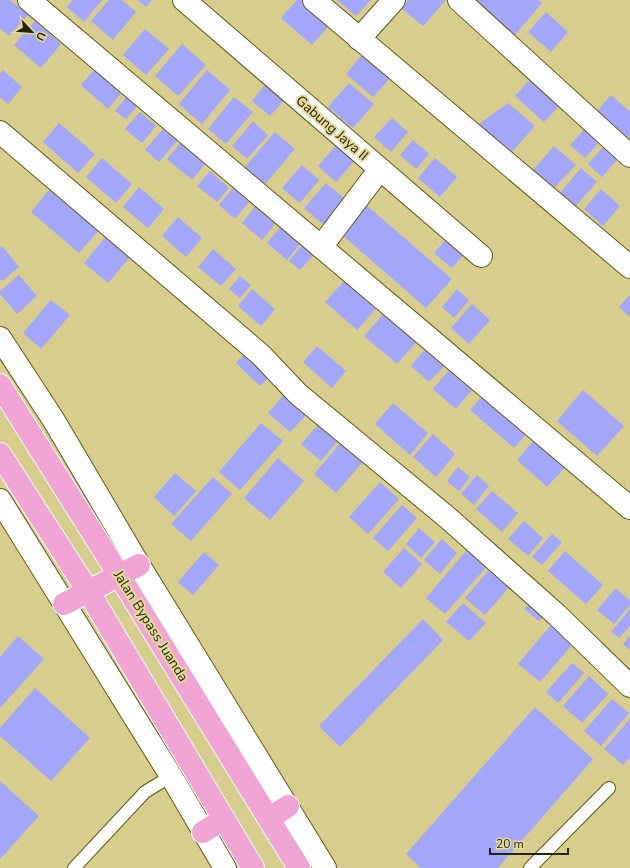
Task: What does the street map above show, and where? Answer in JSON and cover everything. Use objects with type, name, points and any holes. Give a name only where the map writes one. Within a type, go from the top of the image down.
[{"type":"highway","name":"Jalan Bypass Juanda","points":[[0,385],[299,868]]},
{"type":"highway","points":[[0,454],[88,591],[253,868]]},
{"type":"highway","points":[[64,604],[139,565]]},
{"type":"highway","points":[[269,819],[288,806]]},
{"type":"highway","points":[[203,832],[224,820]]},
{"type":"street","points":[[29,0],[630,508]]},
{"type":"street","name":"Gabung Jaya II","points":[[184,0],[481,256]]},
{"type":"street","points":[[314,0],[630,267]]},
{"type":"street","points":[[359,38],[394,0]]},
{"type":"street","points":[[458,0],[630,156]]},
{"type":"street","points":[[0,132],[261,355],[298,394],[448,518],[557,615],[630,686]]},
{"type":"street","points":[[321,247],[380,170]]},
{"type":"street","points":[[0,338],[53,419],[139,565],[325,868]]},
{"type":"street","points":[[0,500],[171,776],[225,868]]},
{"type":"lane","points":[[74,868],[145,792],[171,776]]},
{"type":"lane","points":[[530,868],[609,788]]},
{"type":"building","points":[[0,0],[10,0],[28,15],[9,36],[0,28]]},
{"type":"building","points":[[73,0],[102,0],[84,22],[67,7]]},
{"type":"building","points":[[109,0],[122,0],[136,12],[113,40],[91,21]]},
{"type":"building","points":[[138,0],[152,0],[146,7]]},
{"type":"building","points":[[297,0],[311,0],[334,20],[312,45],[281,18]]},
{"type":"building","points":[[337,0],[371,0],[356,16]]},
{"type":"building","points":[[408,0],[446,0],[423,26],[401,8]]},
{"type":"building","points":[[475,0],[538,0],[542,3],[515,35]]},
{"type":"building","points":[[546,12],[568,32],[551,52],[528,32]]},
{"type":"building","points":[[35,21],[61,44],[41,68],[14,45]]},
{"type":"building","points":[[145,29],[169,49],[146,75],[123,55]]},
{"type":"building","points":[[182,44],[206,65],[178,96],[155,76]]},
{"type":"building","points":[[364,52],[392,76],[373,97],[346,74]]},
{"type":"building","points":[[95,69],[122,92],[108,109],[81,85]]},
{"type":"building","points":[[3,70],[22,87],[8,104],[0,97],[0,74]]},
{"type":"building","points":[[207,70],[230,90],[202,124],[179,104]]},
{"type":"building","points":[[531,78],[561,104],[544,122],[515,96]]},
{"type":"building","points":[[268,81],[287,97],[270,116],[252,101]]},
{"type":"building","points":[[349,83],[374,104],[353,128],[328,107]]},
{"type":"building","points":[[129,94],[140,103],[126,119],[115,111]]},
{"type":"building","points":[[611,95],[630,112],[630,139],[597,111]]},
{"type":"building","points":[[234,97],[253,112],[226,144],[208,129]]},
{"type":"building","points":[[508,103],[535,126],[510,154],[479,124]]},
{"type":"building","points":[[140,112],[156,126],[142,143],[125,129]]},
{"type":"building","points":[[392,118],[408,132],[391,152],[374,137]]},
{"type":"building","points":[[253,121],[268,135],[247,159],[232,146]]},
{"type":"building","points":[[59,123],[95,154],[78,173],[43,142]]},
{"type":"building","points":[[588,125],[603,138],[585,158],[570,145]]},
{"type":"building","points":[[163,129],[177,141],[159,162],[145,150]]},
{"type":"building","points":[[275,132],[295,149],[265,184],[245,167]]},
{"type":"building","points":[[413,140],[429,154],[416,169],[400,155]]},
{"type":"building","points":[[181,142],[206,163],[192,180],[167,159]]},
{"type":"building","points":[[338,143],[356,159],[336,182],[318,166]]},
{"type":"building","points":[[606,144],[620,156],[602,177],[588,164]]},
{"type":"building","points":[[554,146],[576,165],[551,191],[530,174]]},
{"type":"building","points":[[102,158],[132,184],[116,203],[86,177]]},
{"type":"building","points":[[435,158],[457,177],[440,197],[418,178]]},
{"type":"building","points":[[302,165],[319,180],[300,203],[282,188]]},
{"type":"building","points":[[581,168],[597,182],[574,208],[558,195]]},
{"type":"building","points":[[210,171],[229,188],[217,202],[197,186]]},
{"type":"building","points":[[326,183],[346,200],[324,225],[304,208]]},
{"type":"building","points":[[139,187],[164,209],[148,228],[123,207]]},
{"type":"building","points":[[233,188],[249,202],[235,219],[219,205]]},
{"type":"building","points":[[50,189],[99,230],[79,253],[31,212]]},
{"type":"building","points":[[601,189],[620,206],[603,226],[584,209]]},
{"type":"building","points":[[365,204],[452,279],[426,308],[340,233]]},
{"type":"building","points":[[255,207],[275,224],[262,240],[242,223]]},
{"type":"building","points":[[178,217],[202,238],[186,257],[162,236]]},
{"type":"building","points":[[281,226],[301,243],[287,260],[267,243]]},
{"type":"building","points":[[107,235],[131,256],[108,283],[84,263]]},
{"type":"building","points":[[449,236],[467,251],[452,268],[434,253]]},
{"type":"building","points":[[304,243],[315,253],[300,270],[289,261]]},
{"type":"building","points":[[2,246],[19,267],[2,281],[0,279],[0,248]]},
{"type":"building","points":[[213,249],[236,269],[221,286],[198,267]]},
{"type":"building","points":[[19,275],[37,296],[17,314],[0,294],[0,291]]},
{"type":"building","points":[[240,276],[251,285],[240,298],[229,289]]},
{"type":"building","points":[[344,281],[376,309],[357,330],[325,302]]},
{"type":"building","points":[[252,289],[275,309],[261,326],[238,306]]},
{"type":"building","points":[[457,289],[469,300],[454,318],[442,307]]},
{"type":"building","points":[[630,295],[630,317],[619,307]]},
{"type":"building","points":[[51,300],[70,315],[41,349],[23,333]]},
{"type":"building","points":[[472,304],[490,320],[469,344],[451,328]]},
{"type":"building","points":[[386,311],[419,339],[397,364],[364,336]]},
{"type":"building","points":[[317,346],[346,371],[332,388],[303,362]]},
{"type":"building","points":[[426,348],[445,365],[429,382],[411,366]]},
{"type":"building","points":[[248,350],[273,374],[260,386],[236,363]]},
{"type":"building","points":[[449,370],[472,390],[456,409],[433,389]]},
{"type":"building","points":[[583,390],[624,426],[597,456],[557,421]]},
{"type":"building","points":[[287,391],[310,411],[290,432],[268,413]]},
{"type":"building","points":[[486,392],[530,430],[514,448],[470,410]]},
{"type":"building","points":[[393,403],[428,433],[410,455],[375,424]]},
{"type":"building","points":[[323,419],[342,436],[321,461],[301,444]]},
{"type":"building","points":[[261,423],[283,441],[240,490],[219,472]]},
{"type":"building","points":[[433,434],[455,454],[436,477],[413,457]]},
{"type":"building","points":[[536,438],[567,465],[547,487],[517,460]]},
{"type":"building","points":[[344,439],[366,458],[336,493],[314,474]]},
{"type":"building","points":[[278,458],[304,481],[270,520],[244,498]]},
{"type":"building","points":[[458,467],[470,477],[459,491],[447,481]]},
{"type":"building","points":[[175,473],[196,491],[174,516],[154,497]]},
{"type":"building","points":[[477,475],[489,486],[474,505],[461,494]]},
{"type":"building","points":[[213,477],[232,494],[191,541],[171,524]]},
{"type":"building","points":[[380,482],[399,499],[368,534],[349,517]]},
{"type":"building","points":[[492,491],[518,513],[502,532],[476,509]]},
{"type":"building","points":[[402,505],[417,518],[388,551],[373,538]]},
{"type":"building","points":[[524,521],[543,538],[528,556],[508,539]]},
{"type":"building","points":[[419,528],[435,542],[421,558],[406,544]]},
{"type":"building","points":[[552,534],[562,542],[542,565],[532,557]]},
{"type":"building","points":[[442,539],[457,553],[440,574],[424,560]]},
{"type":"building","points":[[471,545],[490,563],[445,614],[426,598]]},
{"type":"building","points":[[404,548],[422,564],[401,588],[383,572]]},
{"type":"building","points":[[565,551],[603,585],[586,604],[548,571]]},
{"type":"building","points":[[204,552],[219,565],[193,595],[178,582]]},
{"type":"building","points":[[490,569],[510,586],[485,615],[465,598]]},
{"type":"building","points":[[616,588],[630,601],[630,605],[614,624],[597,610]]},
{"type":"building","points":[[533,600],[547,612],[539,621],[524,609]]},
{"type":"building","points":[[463,603],[486,623],[469,641],[446,622]]},
{"type":"building","points":[[630,609],[630,626],[619,638],[611,632]]},
{"type":"building","points":[[423,619],[443,640],[340,747],[319,726]]},
{"type":"building","points":[[551,625],[573,644],[540,682],[518,664]]},
{"type":"building","points":[[630,635],[630,650],[623,644]]},
{"type":"building","points":[[18,636],[44,659],[0,708],[0,657]]},
{"type":"building","points":[[572,663],[584,673],[558,703],[546,692]]},
{"type":"building","points":[[589,676],[608,694],[582,723],[563,706]]},
{"type":"building","points":[[35,688],[90,738],[51,781],[0,736],[0,728]]},
{"type":"building","points":[[612,699],[629,713],[601,746],[584,731]]},
{"type":"building","points":[[535,707],[593,759],[498,868],[421,868],[406,854]]},
{"type":"building","points":[[630,719],[630,757],[623,765],[604,749]]},
{"type":"building","points":[[0,781],[39,816],[0,859]]}]
